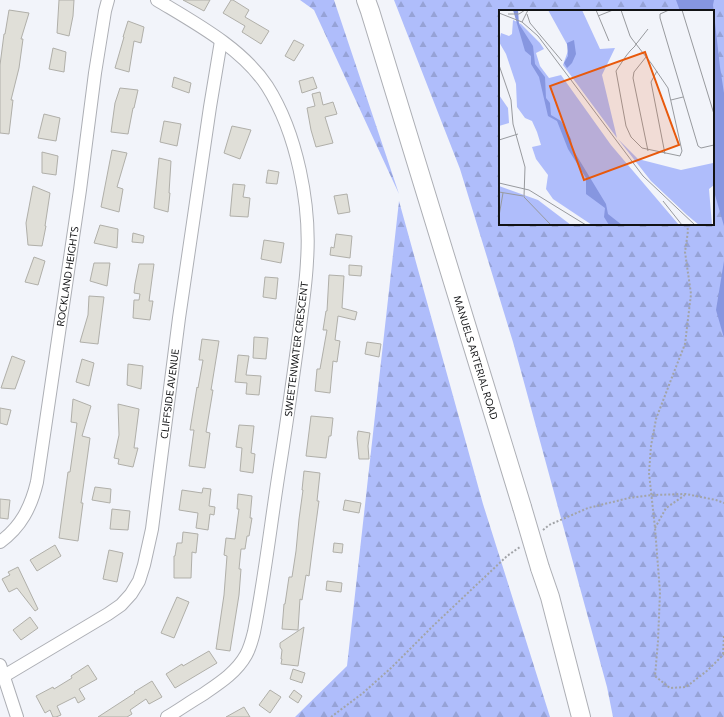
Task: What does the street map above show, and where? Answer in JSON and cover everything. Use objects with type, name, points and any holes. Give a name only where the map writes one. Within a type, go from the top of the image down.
[{"type":"main road","name":"MANUELS ARTERIAL ROAD","points":[[366,0],[550,597],[581,717]]},
{"type":"street","name":"ROCKLAND HEIGHTS","points":[[0,542],[22,519],[34,496],[37,482],[80,190],[95,73],[108,0]]},
{"type":"street","name":"SWEETENWATER CRESCENT","points":[[157,0],[203,28],[237,53],[266,84],[274,97],[288,129],[301,174],[308,218],[307,261],[291,392],[257,618],[250,644],[246,655],[232,673],[167,717]]},
{"type":"street","name":"CLIFFSIDE AVENUE","points":[[2,670],[108,614],[131,594],[144,565],[152,529],[179,318],[221,41]]},
{"type":"street","points":[[2,670],[17,717]]},
{"type":"path","points":[[687,225],[688,231],[685,252],[691,294],[685,344],[656,419],[651,446],[649,473],[660,592],[655,676],[670,688],[686,687],[708,670],[723,655],[724,636]]},
{"type":"path","points":[[655,528],[666,508],[686,494]]},
{"type":"path","points":[[543,529],[588,508],[629,498],[652,495],[686,494],[724,503]]},
{"type":"path","points":[[331,717],[363,694],[501,562],[524,543]]},
{"type":"green space","points":[[300,0],[334,0],[399,194],[314,10]]},
{"type":"green space","points":[[394,0],[724,0],[724,717],[613,717],[607,687],[513,342],[460,169]]},
{"type":"green space","points":[[399,201],[483,504],[550,717],[295,717],[347,666]]},
{"type":"shaded area","points":[[676,0],[714,0],[714,10],[680,10]]},
{"type":"shaded area","points":[[714,14],[724,93],[724,226],[714,191]]},
{"type":"shaded area","points":[[724,261],[724,338],[716,310]]},
{"type":"building","points":[[59,0],[74,0],[73,16],[69,36],[57,33]]},
{"type":"building","points":[[183,0],[210,0],[204,11]]},
{"type":"building","points":[[231,0],[249,10],[245,17],[269,31],[261,44],[242,32],[245,26],[223,13]]},
{"type":"building","points":[[9,10],[29,13],[21,39],[23,39],[19,68],[11,100],[13,100],[9,134],[0,133],[0,65]]},
{"type":"building","points":[[128,21],[144,27],[141,43],[134,41],[129,72],[115,68]]},
{"type":"building","points":[[294,40],[304,45],[294,61],[285,56]]},
{"type":"building","points":[[53,48],[66,52],[64,72],[49,69]]},
{"type":"building","points":[[174,77],[191,83],[189,93],[172,87]]},
{"type":"building","points":[[313,77],[317,88],[302,93],[299,81]]},
{"type":"building","points":[[120,88],[138,90],[128,134],[111,132],[115,103]]},
{"type":"building","points":[[320,92],[323,105],[333,102],[337,114],[325,117],[333,143],[316,147],[307,108],[315,106],[312,94]]},
{"type":"building","points":[[44,114],[60,118],[56,141],[38,138]]},
{"type":"building","points":[[164,121],[181,124],[177,146],[160,142]]},
{"type":"building","points":[[232,126],[251,130],[240,159],[224,153]]},
{"type":"building","points":[[112,150],[127,153],[117,187],[123,189],[119,212],[101,207]]},
{"type":"building","points":[[42,152],[58,156],[56,175],[42,173]]},
{"type":"building","points":[[159,158],[171,161],[168,212],[154,208]]},
{"type":"building","points":[[268,170],[279,172],[277,184],[266,183]]},
{"type":"building","points":[[233,184],[245,185],[243,197],[250,198],[248,217],[230,216]]},
{"type":"building","points":[[33,186],[50,193],[42,246],[28,245],[26,223]]},
{"type":"building","points":[[347,194],[350,212],[338,214],[334,196]]},
{"type":"building","points":[[100,225],[118,229],[117,248],[94,243]]},
{"type":"building","points":[[133,233],[144,236],[143,243],[132,242]]},
{"type":"building","points":[[336,234],[352,236],[350,258],[330,255],[331,247],[334,248]]},
{"type":"building","points":[[264,240],[284,243],[281,263],[261,259]]},
{"type":"building","points":[[34,257],[45,261],[38,285],[25,282]]},
{"type":"building","points":[[94,263],[110,263],[107,286],[90,281]]},
{"type":"building","points":[[139,264],[154,264],[149,301],[153,301],[150,320],[133,318],[134,300],[139,300],[140,294],[134,293]]},
{"type":"building","points":[[349,265],[362,266],[361,276],[349,275]]},
{"type":"building","points":[[329,275],[344,276],[342,308],[357,312],[355,320],[338,316],[335,340],[340,341],[337,362],[333,361],[330,393],[315,391],[317,369],[320,369],[327,330],[323,330],[327,311]]},
{"type":"building","points":[[265,277],[278,278],[276,299],[263,297]]},
{"type":"building","points":[[89,296],[104,297],[98,344],[80,342],[88,315]]},
{"type":"building","points":[[254,337],[268,338],[266,359],[253,358]]},
{"type":"building","points":[[202,339],[219,341],[206,432],[210,433],[205,468],[189,466],[194,430],[190,430],[203,360],[199,360]]},
{"type":"building","points":[[367,342],[381,344],[379,357],[365,354]]},
{"type":"building","points":[[238,355],[249,356],[246,375],[261,376],[259,395],[246,394],[247,383],[235,382]]},
{"type":"building","points":[[12,356],[25,361],[15,389],[1,388]]},
{"type":"building","points":[[82,359],[94,363],[89,386],[76,382]]},
{"type":"building","points":[[128,364],[143,366],[141,389],[127,385]]},
{"type":"building","points":[[73,399],[91,406],[82,436],[90,438],[81,503],[83,503],[78,541],[59,538],[68,472],[70,472],[77,423],[71,422]]},
{"type":"building","points":[[118,404],[139,409],[134,448],[138,448],[133,467],[118,464],[119,459],[114,458],[119,435]]},
{"type":"building","points":[[0,408],[11,410],[7,425],[0,423]]},
{"type":"building","points":[[311,416],[333,418],[326,458],[306,456]]},
{"type":"building","points":[[239,425],[254,426],[251,453],[255,454],[253,473],[240,471],[242,448],[236,447]]},
{"type":"building","points":[[358,431],[370,433],[368,446],[369,459],[359,459],[357,438]]},
{"type":"building","points":[[304,471],[320,473],[317,501],[319,501],[309,576],[306,575],[302,600],[300,599],[298,630],[282,629],[284,604],[289,577],[292,577],[296,551]]},
{"type":"building","points":[[95,487],[111,489],[110,503],[92,500]]},
{"type":"building","points":[[203,488],[211,489],[209,506],[215,507],[214,515],[210,514],[208,530],[196,528],[198,513],[179,510],[182,490],[202,493]]},
{"type":"building","points":[[238,494],[252,496],[250,518],[252,518],[245,549],[241,549],[239,595],[230,651],[216,649],[224,595],[227,556],[224,555],[226,538],[235,539],[239,509],[237,509]]},
{"type":"building","points":[[0,499],[10,500],[8,519],[0,518]]},
{"type":"building","points":[[345,500],[361,503],[359,513],[343,510]]},
{"type":"building","points":[[112,509],[130,511],[128,530],[110,529]]},
{"type":"building","points":[[183,532],[198,534],[196,553],[192,552],[191,578],[174,578],[174,556],[177,543],[182,543]]},
{"type":"building","points":[[334,543],[343,544],[342,553],[333,552]]},
{"type":"building","points":[[55,545],[61,556],[37,571],[30,560]]},
{"type":"building","points":[[109,550],[123,553],[117,582],[103,579]]},
{"type":"building","points":[[18,567],[38,609],[35,611],[17,588],[9,592],[2,579],[10,575],[8,572]]},
{"type":"building","points":[[327,581],[342,583],[341,592],[326,590]]},
{"type":"building","points":[[177,597],[189,602],[174,638],[161,633]]},
{"type":"building","points":[[30,617],[38,628],[21,640],[13,630]]},
{"type":"building","points":[[304,627],[298,666],[281,664],[282,650],[280,643]]},
{"type":"building","points":[[209,651],[217,663],[175,688],[166,674],[182,664],[183,666]]},
{"type":"building","points":[[88,665],[97,679],[79,689],[85,699],[78,703],[75,697],[57,706],[61,715],[56,717],[53,717],[50,710],[45,713],[36,696],[53,687],[54,689],[72,678],[71,676]]},
{"type":"building","points":[[293,669],[305,673],[302,683],[290,679]]},
{"type":"building","points":[[152,681],[162,697],[149,704],[146,699],[130,710],[132,714],[127,717],[98,717],[135,693],[134,692]]},
{"type":"building","points":[[270,690],[281,697],[270,713],[259,705]]},
{"type":"building","points":[[294,690],[302,696],[298,703],[289,697]]},
{"type":"building","points":[[244,707],[250,717],[226,717]]}]
